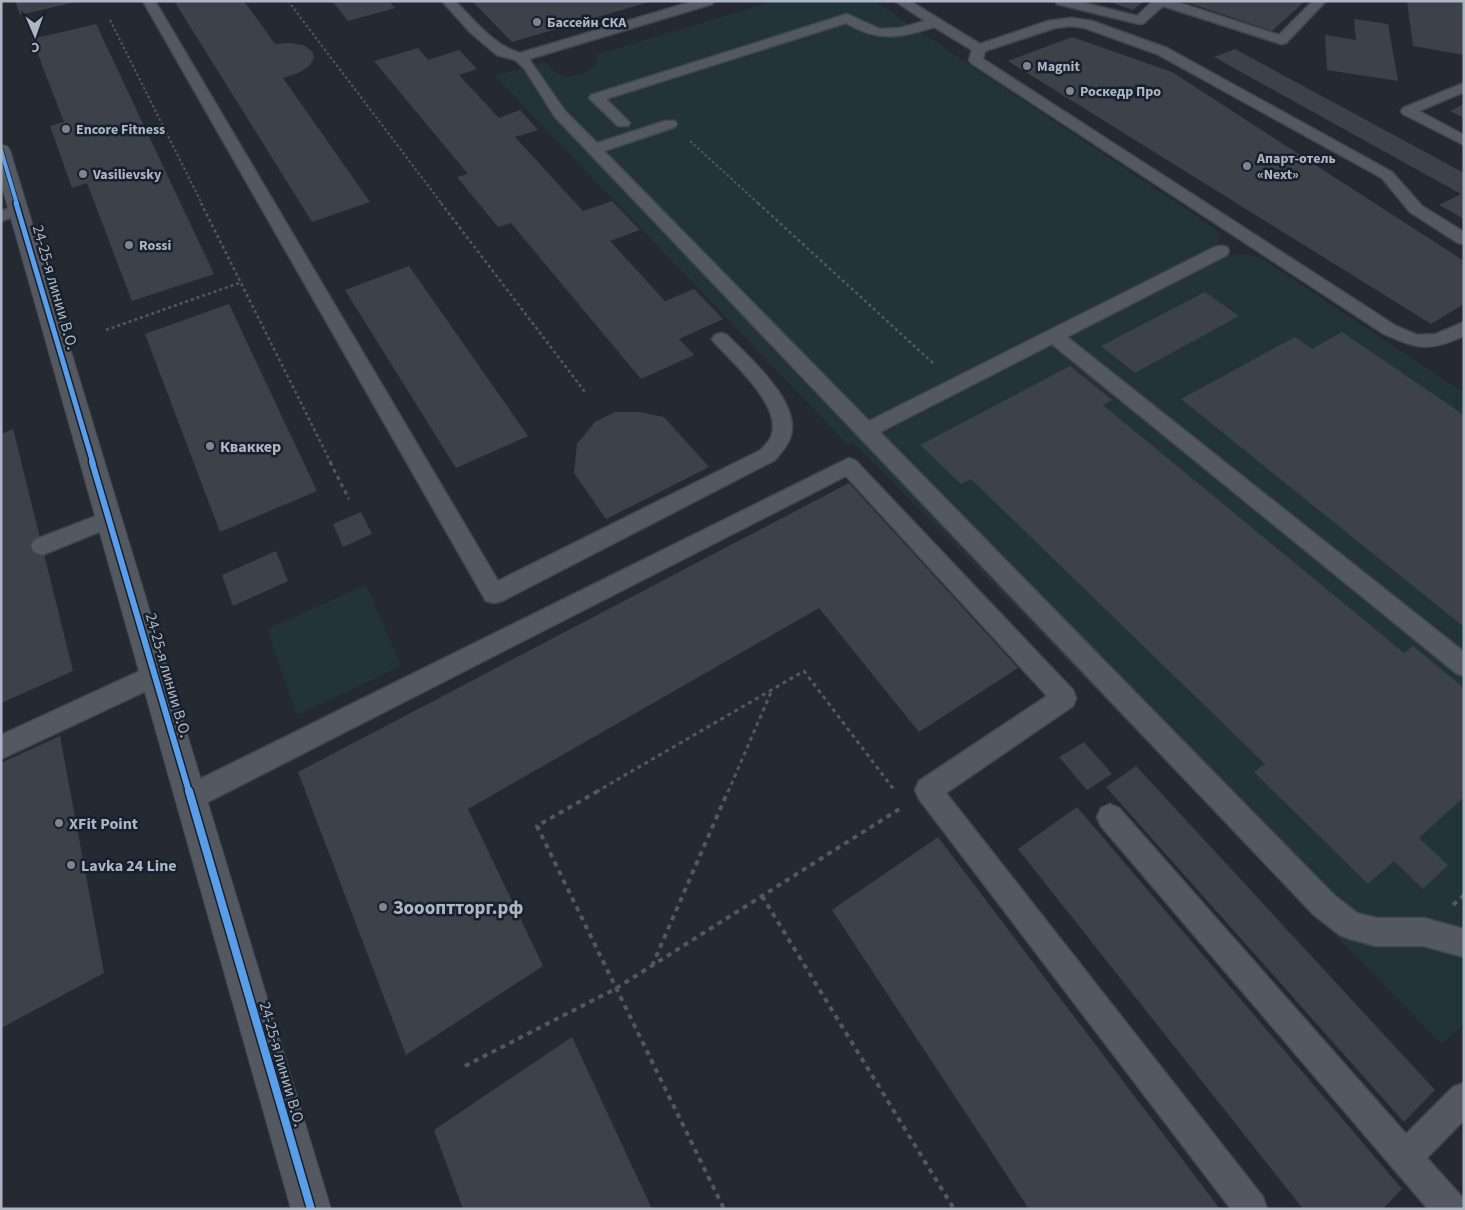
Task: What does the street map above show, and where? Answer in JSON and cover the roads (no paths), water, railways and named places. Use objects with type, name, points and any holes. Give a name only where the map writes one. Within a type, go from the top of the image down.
[{"type":"street","name":"24-25-я линии В.О.","points":[[1,150],[8,201],[109,519],[311,1209]]},
{"type":"lane","points":[[150,1],[494,594],[768,455],[781,436],[781,414],[771,394],[721,339]]},
{"type":"lane","points":[[448,1],[502,52],[520,56],[708,1]]},
{"type":"lane","points":[[901,1],[979,49]]},
{"type":"lane","points":[[1060,1],[1139,20],[1161,1],[1281,40],[1320,1]]},
{"type":"lane","points":[[623,123],[596,98],[847,18],[860,27],[874,33],[890,34],[904,32],[935,22]]},
{"type":"lane","points":[[979,49],[1053,24],[1071,22],[1087,24],[1162,51],[1387,175],[1416,209],[1464,239]]},
{"type":"lane","points":[[979,49],[976,60],[1390,330],[1414,341],[1439,340],[1464,328]]},
{"type":"lane","points":[[520,56],[529,66],[560,114],[1324,905],[1350,925],[1376,932],[1424,932],[1464,943]]},
{"type":"lane","points":[[1464,87],[1408,111],[1464,141]]},
{"type":"lane","points":[[594,149],[670,124]]},
{"type":"lane","points":[[866,431],[1221,251]]},
{"type":"lane","points":[[1054,336],[1464,666]]},
{"type":"lane","points":[[191,798],[849,466],[1064,698],[928,790],[1251,1209]]},
{"type":"lane","points":[[42,546],[109,519]]},
{"type":"lane","points":[[1,747],[155,675]]},
{"type":"lane","points":[[1110,817],[1450,1209]]},
{"type":"lane","points":[[1405,1156],[1464,1098]]},
{"type":"place","name":"Бассейн СКА","points":[[537,22]]},
{"type":"place","name":"Magnit","points":[[1027,66]]},
{"type":"place","name":"Роскедр Про","points":[[1070,91]]},
{"type":"place","name":"Encore Fitness","points":[[66,129]]},
{"type":"place","name":"Апарт-отель «Next»","points":[[1247,166]]},
{"type":"place","name":"Vasilievsky","points":[[83,174]]},
{"type":"place","name":"Rossi","points":[[129,245]]},
{"type":"place","name":"Кваккер","points":[[210,446]]},
{"type":"place","name":"XFit Point","points":[[59,823]]},
{"type":"place","name":"Lavka 24 Line","points":[[71,865]]},
{"type":"place","name":"Зоооптторг.рф","points":[[383,907]]}]
